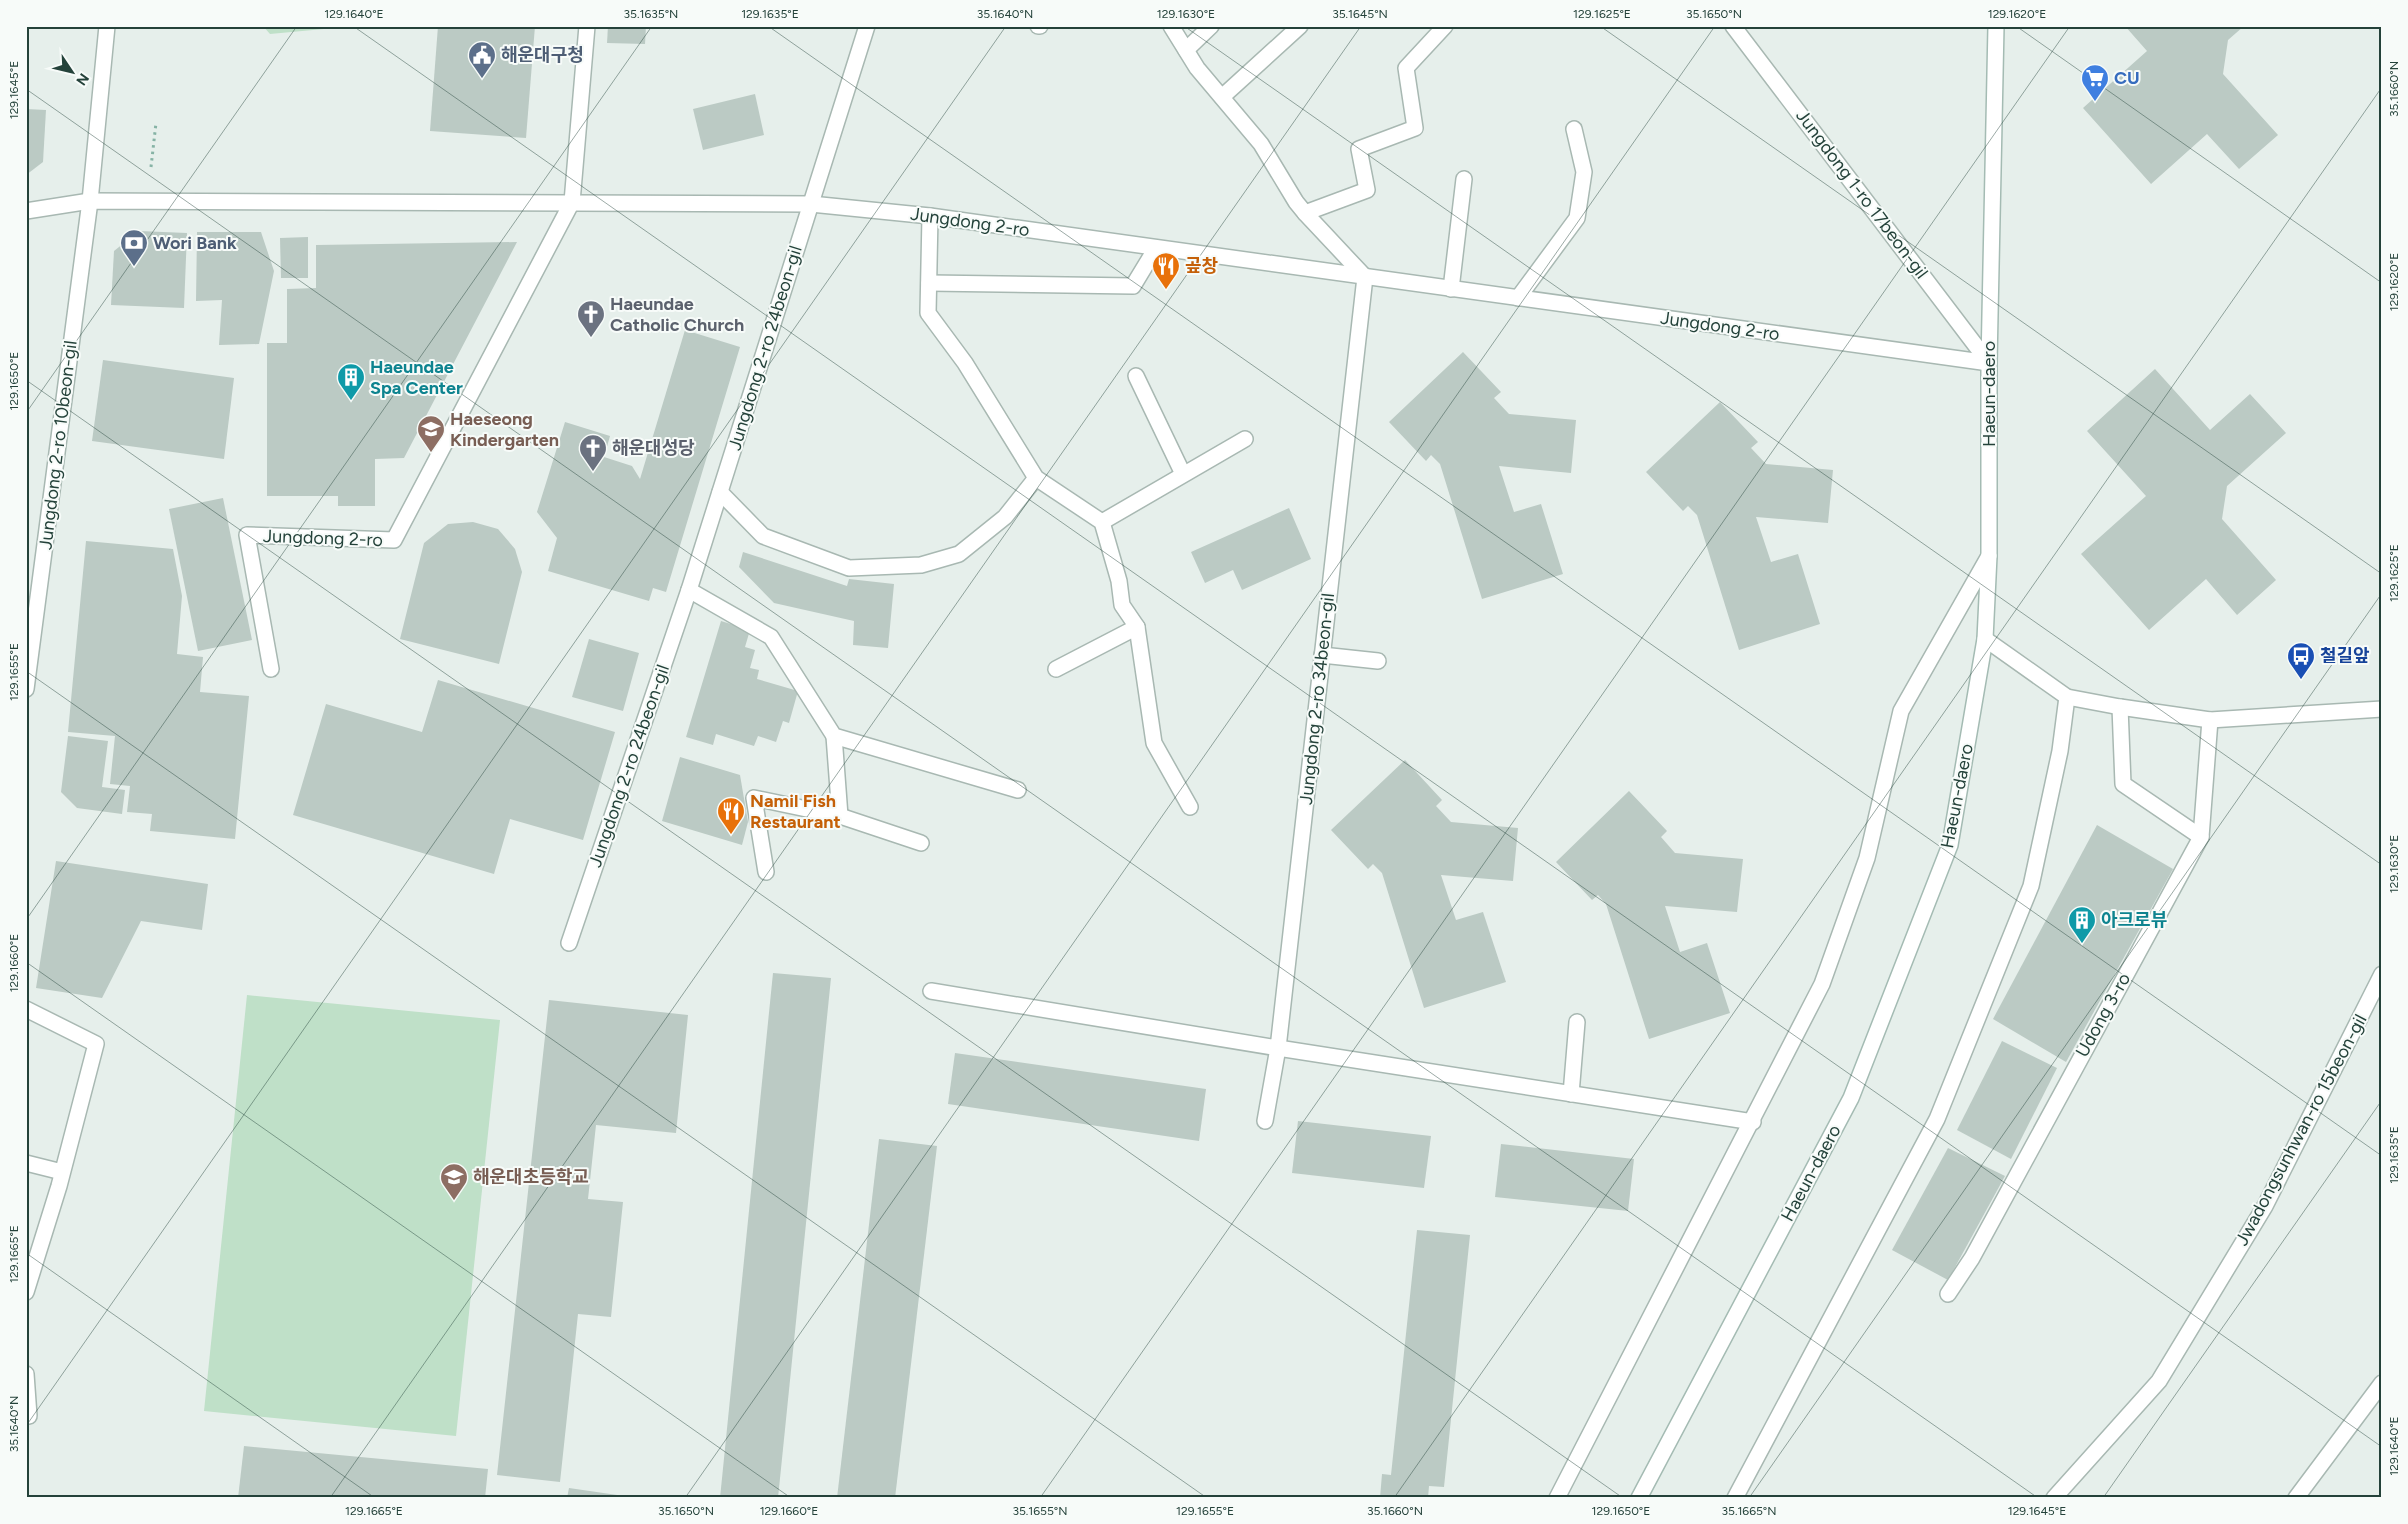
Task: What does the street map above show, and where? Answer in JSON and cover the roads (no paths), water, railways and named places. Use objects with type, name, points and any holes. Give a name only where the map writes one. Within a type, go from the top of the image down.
[{"type":"street","name":"Jungdong 2-ro 10beon-gil","points":[[26,688],[90,201],[107,26]]},
{"type":"street","points":[[572,202],[587,26]]},
{"type":"street","name":"Jungdong 2-ro 24beon-gil","points":[[569,943],[689,590],[867,26]]},
{"type":"street","points":[[1171,26],[1198,68],[1261,144],[1296,202],[1365,277]]},
{"type":"street","points":[[1186,50],[1211,26]]},
{"type":"street","points":[[1222,97],[1300,26]]},
{"type":"street","points":[[1305,213],[1367,190],[1359,149],[1415,128],[1406,68],[1445,26]]},
{"type":"street","name":"Jungdong 1-ro 17beon-gil","points":[[1733,26],[1989,363]]},
{"type":"street","name":"Haeun-daero","points":[[1639,1498],[1851,1098],[1950,845],[1985,639],[1989,556],[1989,363],[1996,26]]},
{"type":"street","points":[[1518,298],[1577,218],[1584,172],[1574,129]]},
{"type":"street","points":[[1451,289],[1464,179]]},
{"type":"street","name":"Jungdong 2-ro","points":[[26,211],[90,201],[810,204],[930,216],[1989,363]]},
{"type":"street","name":"Jungdong 2-ro","points":[[271,669],[247,534],[394,540],[572,202]]},
{"type":"street","points":[[930,216],[928,313],[965,363],[1036,478],[1102,522],[1119,581],[1122,605],[1137,627],[1154,743],[1190,807]]},
{"type":"street","points":[[929,283],[1133,286],[1156,248]]},
{"type":"street","name":"Jungdong 2-ro 34beon-gil","points":[[1266,1121],[1278,1048],[1365,277]]},
{"type":"street","points":[[1136,376],[1183,474]]},
{"type":"street","points":[[1102,522],[1245,439]]},
{"type":"street","points":[[720,492],[763,536],[849,568],[921,565],[959,554],[1005,517],[1036,478]]},
{"type":"street","points":[[1557,1498],[1753,1122],[1822,984],[1867,858],[1901,711],[1989,556]]},
{"type":"street","points":[[689,590],[771,637],[834,736],[840,816]]},
{"type":"street","points":[[1056,669],[1137,627]]},
{"type":"street","points":[[1985,639],[2067,697],[2120,707],[2210,720],[2382,708]]},
{"type":"street","points":[[1322,654],[1378,661]]},
{"type":"street","points":[[1735,1498],[1937,1119],[2031,886],[2060,751],[2067,697]]},
{"type":"street","points":[[2120,707],[2123,784],[2201,837]]},
{"type":"street","name":"Udong 3-ro","points":[[1948,1294],[1972,1258],[2201,837],[2210,720]]},
{"type":"street","points":[[834,736],[1018,790]]},
{"type":"street","points":[[766,872],[754,798],[840,816],[921,843]]},
{"type":"street","name":"Jwadongsunhwan-ro 15beon-gil","points":[[2054,1498],[2158,1381],[2265,1206],[2382,974]]},
{"type":"street","points":[[931,991],[1278,1048],[1753,1122]]},
{"type":"street","points":[[26,1009],[96,1044],[62,1172],[26,1292]]},
{"type":"street","points":[[1571,1094],[1577,1022]]},
{"type":"street","points":[[26,1163],[62,1172]]},
{"type":"street","points":[[26,1374],[30,1416]]},
{"type":"street","points":[[2296,1498],[2382,1382]]},
{"type":"place","name":"해운대구청","points":[[482,79]]},
{"type":"place","name":"CU","points":[[2095,102]]},
{"type":"place","name":"Wori Bank","points":[[134,267]]},
{"type":"place","name":"곺창","points":[[1166,290]]},
{"type":"place","name":"Haeundae Catholic Church","points":[[591,338]]},
{"type":"place","name":"Haeundae Spa Center","points":[[351,401]]},
{"type":"place","name":"Haeseong Kindergarten","points":[[431,453]]},
{"type":"place","name":"해운대성당","points":[[593,472]]},
{"type":"place","name":"철길앞","points":[[2301,680]]},
{"type":"place","name":"Namil Fish Restaurant","points":[[731,835]]},
{"type":"place","name":"아크로뷰","points":[[2082,944]]},
{"type":"place","name":"해운대초등학교","points":[[454,1201]]}]
